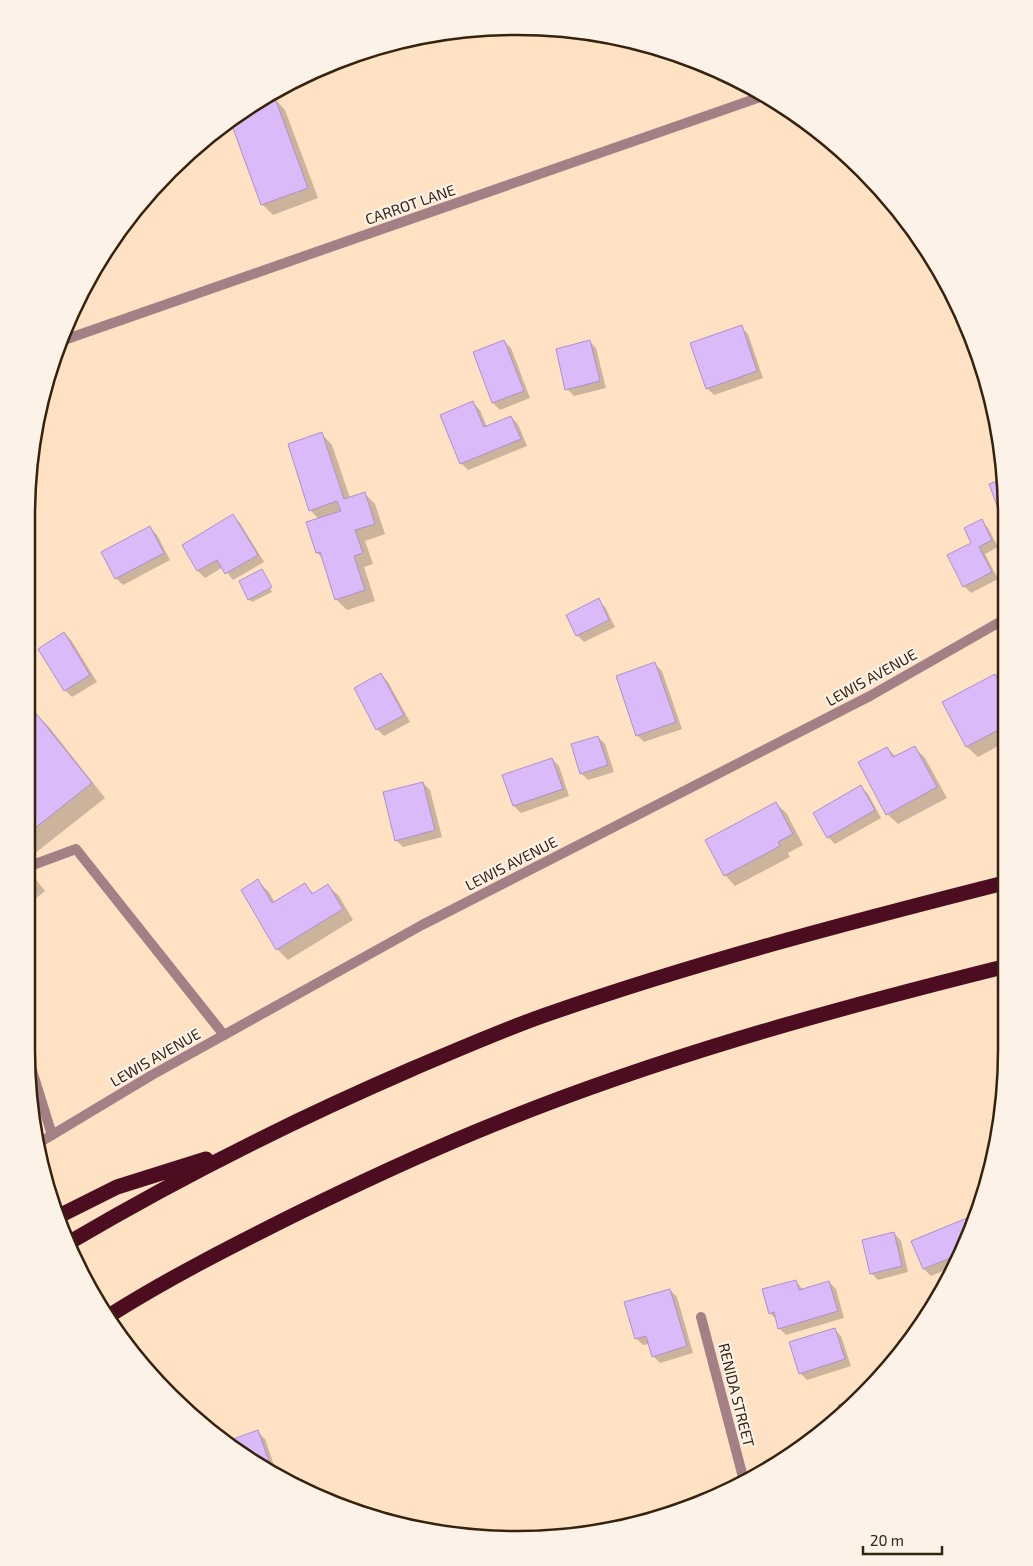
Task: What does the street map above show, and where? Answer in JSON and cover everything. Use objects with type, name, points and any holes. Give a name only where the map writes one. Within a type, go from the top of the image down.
[{"type":"highway","points":[[74,1239],[126,1209],[243,1147],[354,1094],[546,1015],[719,959],[998,885]]},
{"type":"highway","points":[[113,1313],[157,1286],[371,1177],[481,1130],[570,1095],[782,1025],[998,968]]},
{"type":"highway","points":[[64,1213],[117,1187],[243,1147]]},
{"type":"highway","points":[[117,1318],[157,1286]]},
{"type":"street","name":"CARROT LANE","points":[[70,338],[755,99]]},
{"type":"street","name":"LEWIS AVENUE","points":[[44,1140],[152,1075],[422,925],[870,696],[998,623]]},
{"type":"street","points":[[35,864],[76,850],[224,1035]]},
{"type":"street","points":[[36,1084],[52,1135]]},
{"type":"street","name":"RENIDA STREET","points":[[702,1317],[742,1474]]},
{"type":"building","points":[[276,100],[308,188],[261,205],[233,128]]},
{"type":"building","points":[[742,325],[757,371],[706,389],[690,343]]},
{"type":"building","points":[[504,340],[524,391],[492,403],[473,352]]},
{"type":"building","points":[[590,340],[600,381],[565,390],[556,349]]},
{"type":"building","points":[[473,401],[484,427],[511,416],[521,439],[460,464],[440,415]]},
{"type":"building","points":[[322,432],[344,499],[365,492],[375,524],[355,530],[363,553],[354,556],[365,590],[335,600],[320,552],[316,553],[306,522],[341,511],[337,501],[309,511],[288,444]]},
{"type":"building","points":[[997,481],[998,507],[989,484]]},
{"type":"building","points":[[233,514],[258,555],[225,574],[217,560],[197,571],[182,545]]},
{"type":"building","points":[[982,519],[992,540],[979,547],[992,572],[963,587],[947,555],[971,543],[964,528]]},
{"type":"building","points":[[150,526],[164,553],[115,579],[101,552]]},
{"type":"building","points":[[262,569],[272,587],[248,600],[239,581]]},
{"type":"building","points":[[599,598],[609,620],[576,636],[566,615]]},
{"type":"building","points":[[64,632],[90,675],[64,691],[38,649]]},
{"type":"building","points":[[655,662],[676,722],[636,736],[616,676]]},
{"type":"building","points":[[381,673],[404,715],[376,730],[354,688]]},
{"type":"building","points":[[995,674],[998,679],[998,730],[966,747],[942,702]]},
{"type":"building","points":[[35,712],[92,783],[35,828]]},
{"type":"building","points":[[598,736],[608,765],[580,774],[571,744]]},
{"type":"building","points":[[915,746],[937,787],[886,815],[858,762],[887,747],[893,757]]},
{"type":"building","points":[[552,758],[563,789],[513,806],[502,775]]},
{"type":"building","points":[[423,782],[435,830],[395,841],[383,792]]},
{"type":"building","points":[[861,785],[875,810],[827,838],[813,813]]},
{"type":"building","points":[[776,802],[793,834],[778,842],[780,846],[724,876],[705,840]]},
{"type":"building","points":[[258,879],[272,903],[305,883],[312,894],[328,884],[343,909],[276,950],[241,890]]},
{"type":"building","points":[[967,1218],[950,1258],[923,1269],[911,1241]]},
{"type":"building","points":[[894,1232],[902,1266],[870,1274],[862,1240]]},
{"type":"building","points":[[796,1280],[799,1290],[829,1281],[838,1311],[778,1329],[774,1312],[769,1314],[762,1289]]},
{"type":"building","points":[[670,1289],[687,1346],[652,1357],[646,1336],[635,1339],[624,1302]]},
{"type":"building","points":[[835,1328],[845,1359],[799,1374],[789,1342]]},
{"type":"building","points":[[258,1430],[269,1462],[249,1450],[234,1439]]}]
